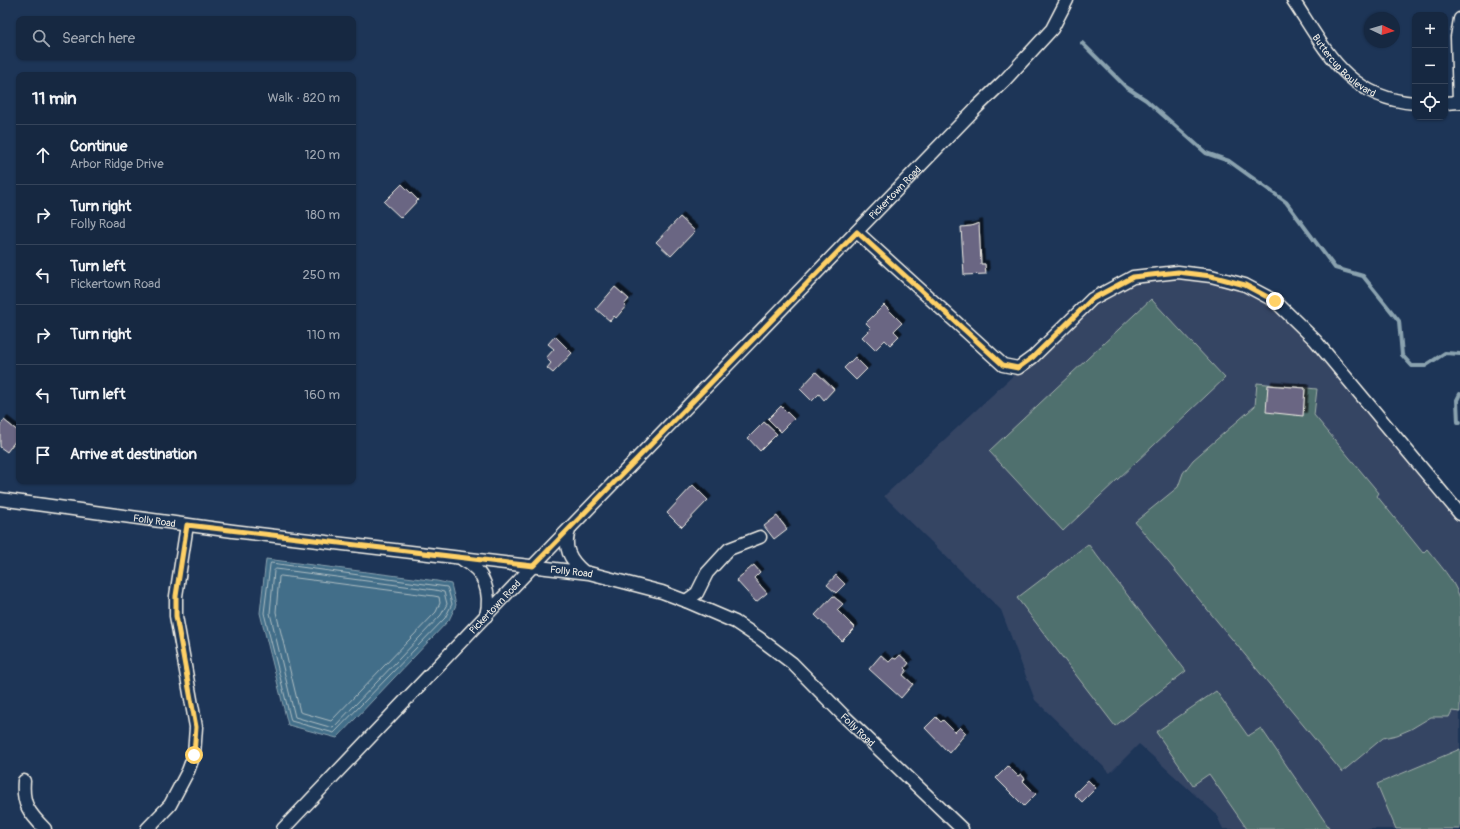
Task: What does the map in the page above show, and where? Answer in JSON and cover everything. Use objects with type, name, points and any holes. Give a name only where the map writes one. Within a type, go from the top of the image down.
[{"type":"street","name":"Pickertown Road","points":[[283,829],[533,566],[977,107],[1005,80],[1052,29],[1067,0]]},
{"type":"street","name":"Buttercup Boulevard","points":[[1293,0],[1332,60],[1343,72],[1361,86],[1375,94],[1389,99],[1412,103]]},
{"type":"street","points":[[1448,103],[1460,102],[1458,37],[1460,19]]},
{"type":"street","points":[[857,232],[1003,365],[1018,368],[1033,357],[1092,299],[1133,277],[1178,272],[1211,276],[1245,285],[1275,301],[1315,340],[1460,514]]},
{"type":"street","name":"Folly Road","points":[[0,499],[187,525],[584,572],[662,592],[735,622],[792,662],[843,715],[962,829]]},
{"type":"street","points":[[148,829],[170,806],[188,771],[194,755],[196,727],[176,616],[176,596],[187,525]]},
{"type":"street","points":[[570,528],[567,542],[570,557],[584,572]]},
{"type":"street","points":[[686,601],[697,593],[708,573],[729,549],[760,537]]},
{"type":"street","points":[[458,557],[470,563],[478,571],[485,582],[488,599],[486,616]]},
{"type":"street","points":[[24,781],[23,791],[25,802],[32,817],[45,829]]},
{"type":"shaded area","points":[[1211,276],[1275,301],[1460,514],[1460,829],[1223,829],[1216,814],[1139,744],[1110,773],[1035,700],[1001,610],[884,496],[1033,357],[1092,299],[1133,277]]},
{"type":"green space","points":[[1151,299],[1225,378],[1063,531],[989,451]]},
{"type":"green space","points":[[1257,383],[1317,389],[1314,415],[1379,493],[1377,496],[1423,553],[1427,549],[1441,566],[1454,585],[1460,598],[1460,712],[1452,711],[1449,717],[1431,717],[1411,729],[1397,735],[1383,738],[1342,772],[1135,522],[1178,487],[1183,473],[1193,460],[1255,406]]},
{"type":"green space","points":[[1088,544],[1186,671],[1115,726],[1017,598]]},
{"type":"green space","points":[[1216,691],[1248,736],[1261,728],[1330,829],[1247,829],[1209,774],[1193,785],[1156,732]]},
{"type":"green space","points":[[1460,749],[1460,829],[1396,829],[1377,784]]},
{"type":"water","points":[[266,559],[451,584],[456,605],[449,620],[337,738],[288,725],[260,613]]},
{"type":"building","points":[[402,184],[418,200],[401,218],[384,202]]},
{"type":"building","points":[[680,217],[695,231],[671,256],[656,242]]},
{"type":"building","points":[[979,223],[981,264],[985,264],[986,274],[964,275],[961,227]]},
{"type":"building","points":[[615,287],[629,299],[624,305],[626,306],[616,318],[614,316],[610,321],[596,309]]},
{"type":"building","points":[[884,305],[902,323],[894,331],[899,336],[890,345],[885,340],[875,350],[862,337],[871,328],[866,323]]},
{"type":"building","points":[[555,336],[572,353],[553,373],[547,368],[551,363],[546,358],[554,349],[548,344]]},
{"type":"building","points":[[855,357],[867,369],[856,380],[844,368]]},
{"type":"building","points":[[816,372],[834,389],[824,400],[819,394],[812,401],[800,389]]},
{"type":"building","points":[[1268,385],[1305,388],[1303,416],[1266,412]]},
{"type":"building","points":[[781,406],[794,419],[781,432],[768,419]]},
{"type":"building","points":[[4,420],[16,430],[16,440],[7,452],[0,447],[0,426]]},
{"type":"building","points":[[764,422],[777,434],[760,451],[748,438]]},
{"type":"building","points":[[693,485],[708,500],[682,527],[667,513]]},
{"type":"building","points":[[777,516],[787,529],[774,539],[764,526]]},
{"type":"building","points":[[754,565],[760,572],[754,578],[767,593],[756,602],[736,580]]},
{"type":"building","points":[[836,575],[845,584],[836,593],[827,585]]},
{"type":"building","points":[[833,596],[843,604],[837,610],[855,628],[842,641],[815,615]]},
{"type":"building","points":[[881,655],[889,662],[893,658],[896,659],[900,655],[909,663],[905,668],[907,670],[903,675],[913,684],[901,698],[869,669]]},
{"type":"building","points":[[936,717],[941,722],[943,720],[955,732],[960,727],[966,733],[949,753],[925,728]]},
{"type":"building","points":[[1008,766],[1018,776],[1021,774],[1025,779],[1023,781],[1036,794],[1024,806],[996,778]]},
{"type":"building","points":[[1088,780],[1096,788],[1082,802],[1074,794]]},
{"type":"waterway","points":[[1082,43],[1126,87],[1146,100],[1206,153],[1229,161],[1286,202],[1335,268],[1363,276],[1399,321],[1402,355],[1412,366],[1425,366],[1445,353],[1460,354]]},
{"type":"waterway","points":[[1460,394],[1457,400],[1458,422],[1460,422]]},
{"type":"route","points":[[194,755],[196,727],[176,616],[176,596],[187,525],[533,566],[857,232],[1003,365],[1018,368],[1033,357],[1092,299],[1133,277],[1178,272],[1211,276],[1245,285],[1275,301]]}]
